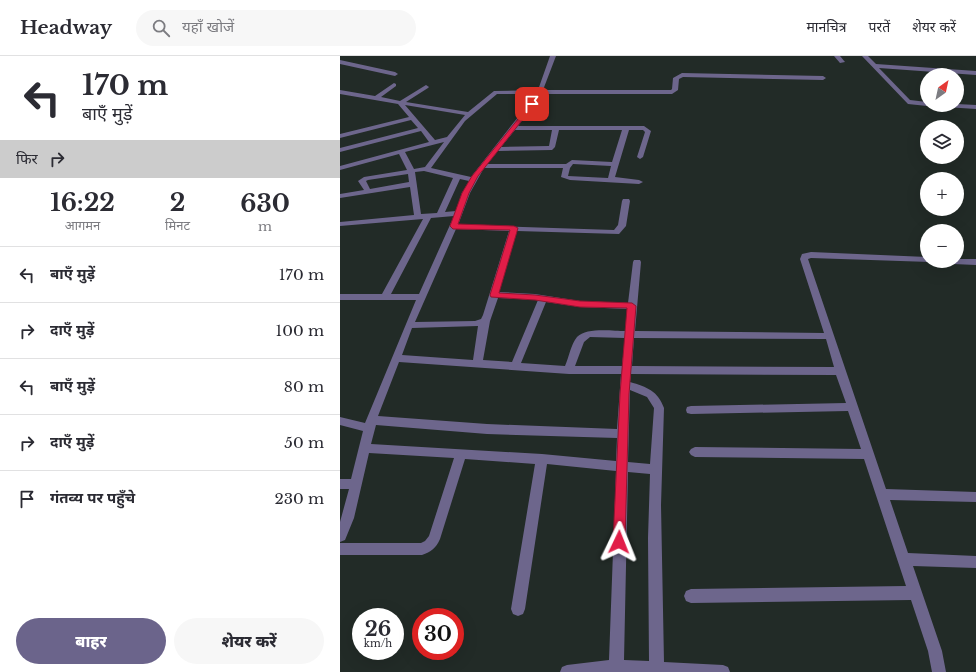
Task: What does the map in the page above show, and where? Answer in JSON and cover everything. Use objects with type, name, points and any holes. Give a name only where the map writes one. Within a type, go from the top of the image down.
[{"type":"street","points":[[340,58],[345,56]]},
{"type":"street","points":[[340,536],[348,518],[370,424],[409,325],[459,213],[466,193],[482,166],[538,97],[553,56]]},
{"type":"street","points":[[837,56],[842,62]]},
{"type":"street","points":[[865,56],[908,102],[920,103]]},
{"type":"street","points":[[340,62],[395,74]]},
{"type":"street","points":[[875,66],[976,73]]},
{"type":"street","points":[[427,169],[468,114],[496,92],[672,92],[675,90],[676,78],[682,74],[823,78]]},
{"type":"street","points":[[375,99],[394,85]]},
{"type":"street","points":[[400,103],[426,87]]},
{"type":"street","points":[[340,92],[468,114]]},
{"type":"street","points":[[400,103],[434,143]]},
{"type":"street","points":[[964,106],[976,107]]},
{"type":"street","points":[[340,136],[412,118]]},
{"type":"street","points":[[514,128],[644,128],[647,130],[640,157]]},
{"type":"street","points":[[496,149],[550,149],[552,147],[556,128]]},
{"type":"street","points":[[613,180],[611,178],[626,128]]},
{"type":"street","points":[[340,150],[422,129]]},
{"type":"street","points":[[340,168],[450,138]]},
{"type":"street","points":[[401,152],[412,170],[418,217]]},
{"type":"street","points":[[615,164],[574,162],[570,163],[565,174],[567,178],[639,182]]},
{"type":"street","points":[[482,166],[568,166]]},
{"type":"street","points":[[368,192],[362,181],[366,178],[412,170],[427,169],[473,180]]},
{"type":"street","points":[[440,215],[457,177]]},
{"type":"street","points":[[340,196],[413,184]]},
{"type":"street","points":[[453,226],[616,232],[622,226],[626,201]]},
{"type":"street","points":[[340,224],[459,213]]},
{"type":"street","points":[[386,297],[428,216]]},
{"type":"street","points":[[477,364],[485,321],[488,317],[514,228]]},
{"type":"street","points":[[920,260],[805,256],[804,259],[822,310],[840,371],[935,652],[939,672]]},
{"type":"street","points":[[964,261],[976,262]]},
{"type":"street","points":[[609,668],[625,385],[636,262]]},
{"type":"street","points":[[494,295],[542,298],[580,304],[632,306]]},
{"type":"street","points":[[340,297],[422,297]]},
{"type":"street","points":[[515,366],[542,298]]},
{"type":"street","points":[[409,325],[475,324],[485,321]]},
{"type":"street","points":[[569,370],[578,344],[583,337],[594,334],[830,336]]},
{"type":"street","points":[[396,358],[569,370],[840,371]]},
{"type":"street","points":[[625,385],[650,393],[658,402],[659,408],[656,470],[655,575],[657,669]]},
{"type":"street","points":[[691,410],[852,407]]},
{"type":"street","points":[[340,421],[370,424],[623,434]]},
{"type":"street","points":[[364,448],[542,459],[656,470]]},
{"type":"street","points":[[694,452],[868,454]]},
{"type":"street","points":[[340,549],[422,549],[430,545],[434,539],[461,454]]},
{"type":"street","points":[[518,609],[542,459]]},
{"type":"street","points":[[340,484],[356,484]]},
{"type":"street","points":[[881,494],[976,497]]},
{"type":"street","points":[[903,559],[976,562]]},
{"type":"street","points":[[691,596],[915,593]]},
{"type":"street","points":[[567,672],[609,668],[723,672]]},
{"type":"route","points":[[532,104],[475,176],[466,193],[453,226],[514,228],[494,295],[535,297],[580,304],[632,306],[624,394],[619,542]]}]
